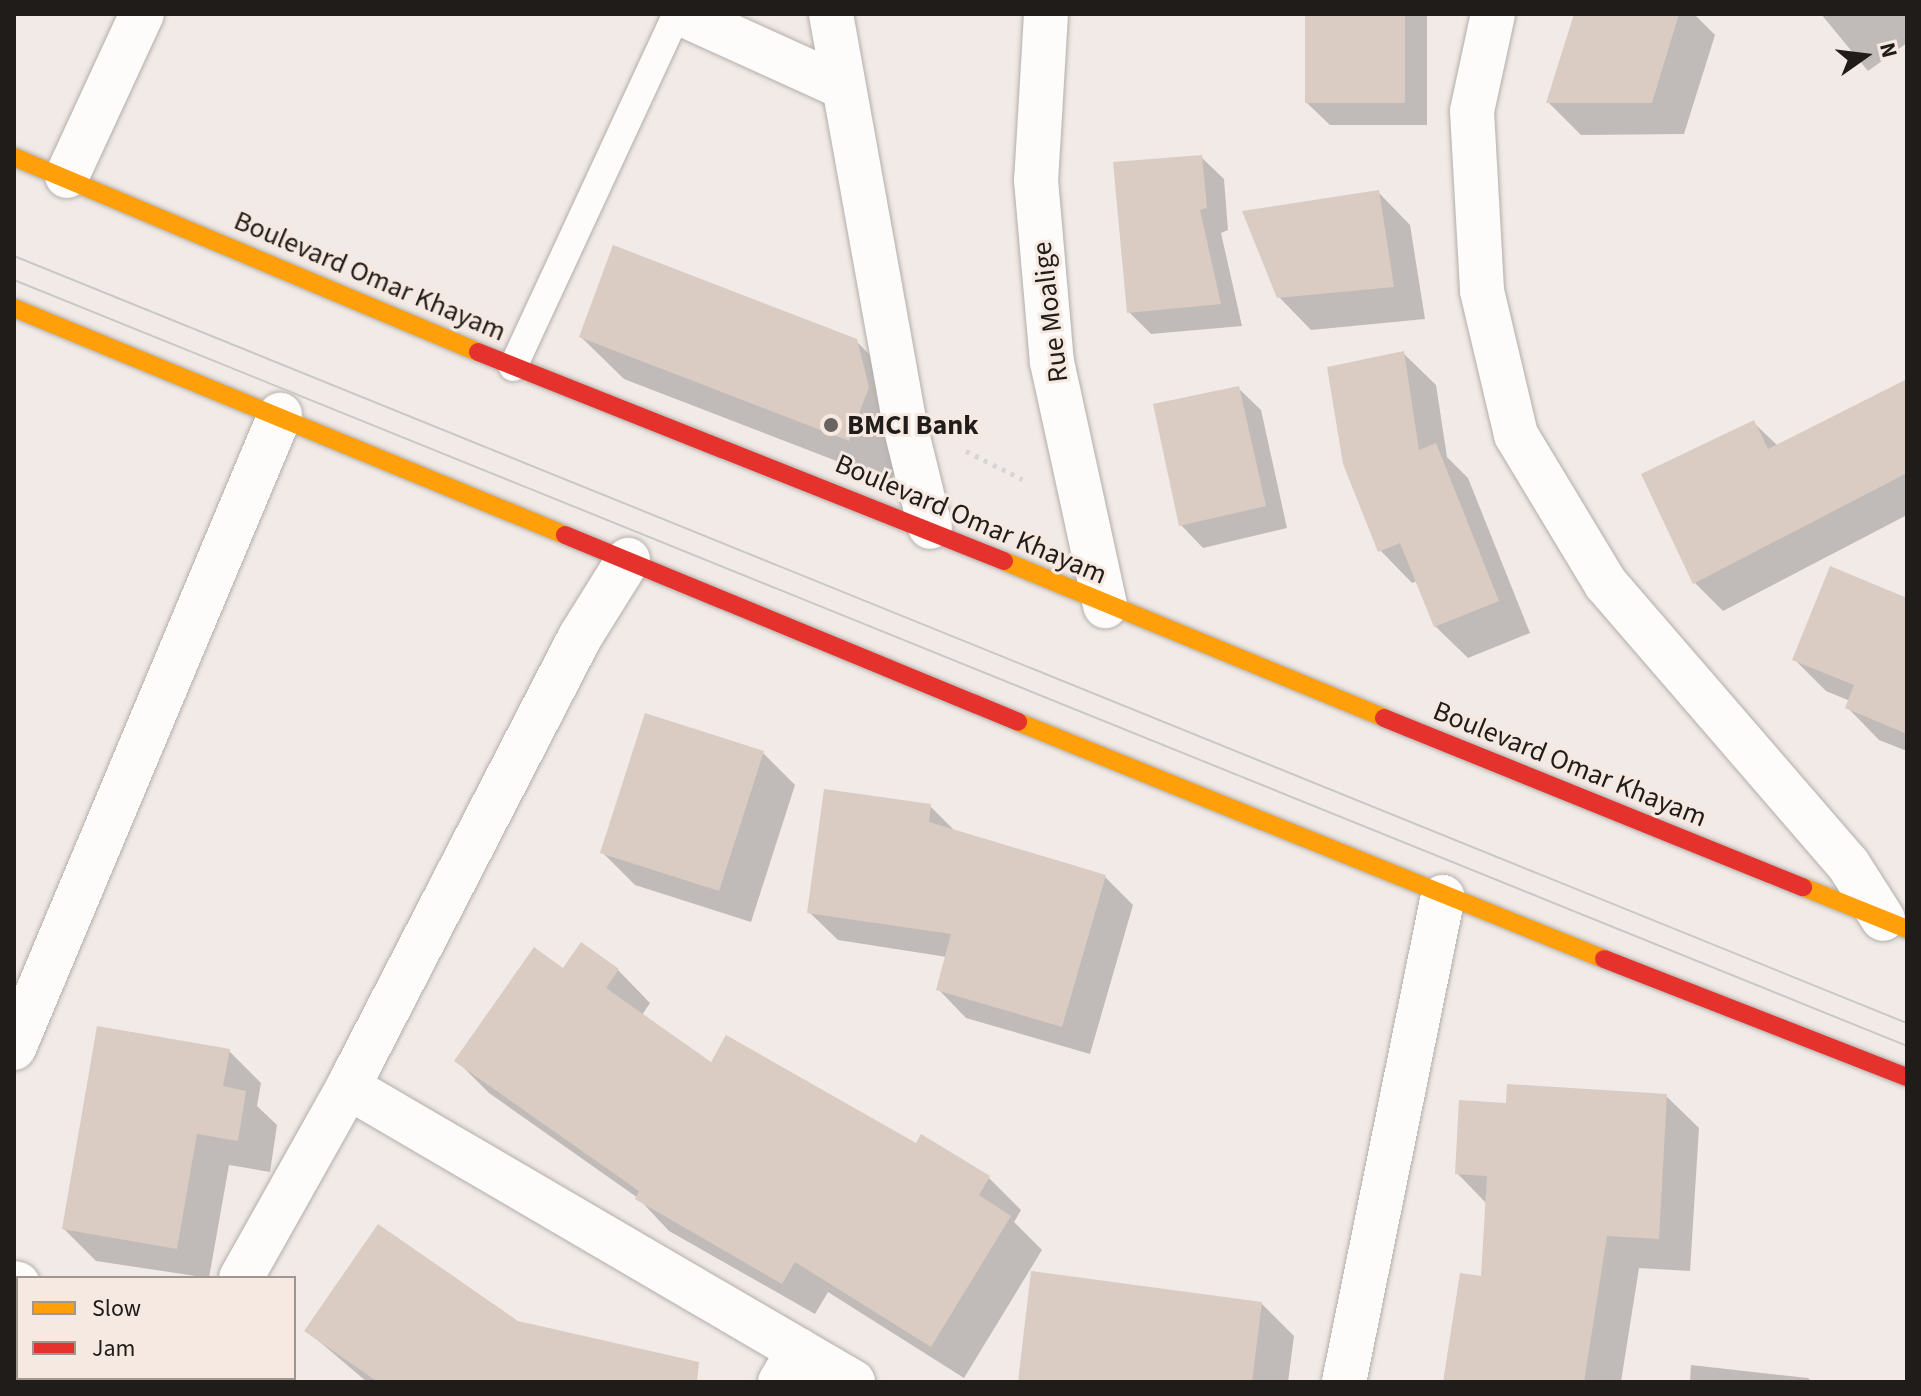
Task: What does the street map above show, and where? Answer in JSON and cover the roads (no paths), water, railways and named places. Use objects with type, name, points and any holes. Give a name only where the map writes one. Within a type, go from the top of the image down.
[{"type":"street","points":[[67,176],[142,14]]},
{"type":"street","points":[[679,14],[841,86]]},
{"type":"street","points":[[831,14],[841,86],[904,421],[930,527]]},
{"type":"street","name":"Rue Moalige","points":[[1046,14],[1036,180],[1052,362],[1105,606]]},
{"type":"street","points":[[1493,14],[1472,111],[1482,291],[1516,435],[1606,584],[1848,864],[1895,924]]},
{"type":"street","name":"Boulevard Omar Khayam","points":[[14,157],[67,176],[513,367],[930,527],[1105,606],[1895,924]]},
{"type":"street","points":[[14,308],[280,415],[1443,897],[1907,1077]]},
{"type":"street","points":[[14,1048],[280,415]]},
{"type":"street","points":[[242,1276],[348,1087],[580,637],[628,560]]},
{"type":"street","points":[[1344,1382],[1443,897]]},
{"type":"street","points":[[348,1087],[790,1366],[853,1382]]},
{"type":"lane","points":[[513,367],[679,14]]},
{"type":"tram line","points":[[14,256],[1907,1023]]},
{"type":"tram line","points":[[14,280],[1907,1046]]},
{"type":"place","name":"BMCI Bank","points":[[831,425]]}]
